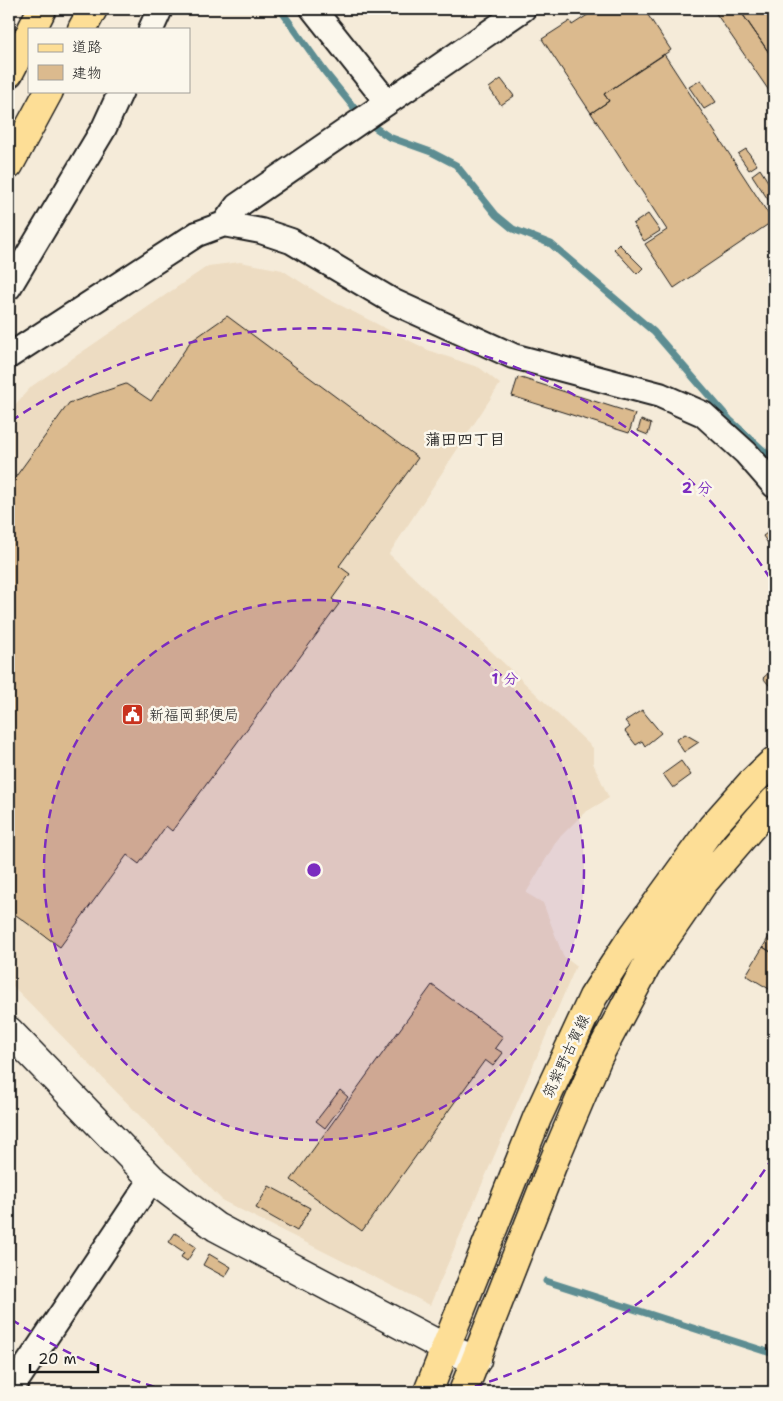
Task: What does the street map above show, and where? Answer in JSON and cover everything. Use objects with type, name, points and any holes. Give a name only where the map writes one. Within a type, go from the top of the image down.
[{"type":"main road","points":[[32,28],[42,9]]},
{"type":"main road","points":[[83,28],[93,9]]},
{"type":"main road","points":[[9,73],[28,37]]},
{"type":"main road","points":[[9,165],[48,92]]},
{"type":"main road","name":"筑紫野古賀線","points":[[428,1392],[537,1118],[593,998],[628,943],[712,827],[751,783],[774,761]]},
{"type":"main road","name":"筑紫野古賀線","points":[[463,1392],[553,1162],[598,1056],[648,963],[687,906],[704,882],[774,801]]},
{"type":"street","points":[[150,28],[160,9]]},
{"type":"street","points":[[313,9],[387,102]]},
{"type":"street","points":[[224,224],[237,206],[523,9]]},
{"type":"street","points":[[9,287],[104,128],[121,92]]},
{"type":"street","points":[[9,356],[197,234],[224,224],[261,231],[291,241],[394,302],[513,356],[660,395],[703,414],[746,453],[774,485]]},
{"type":"street","points":[[9,1031],[152,1179],[216,1227],[445,1348],[477,1360]]},
{"type":"street","points":[[9,1392],[152,1179]]},
{"type":"shaded area","points":[[240,262],[282,270],[326,298],[428,350],[480,368],[500,384],[389,554],[593,748],[593,763],[609,798],[584,813],[557,840],[526,893],[543,903],[563,956],[576,966],[430,1305],[223,1201],[9,982],[9,411],[32,386],[208,266]]},
{"type":"building","points":[[597,9],[644,9],[671,50],[604,94],[609,101],[591,113],[542,39],[570,21],[572,25]]},
{"type":"building","points":[[713,9],[739,9],[774,60],[774,98]]},
{"type":"building","points":[[739,9],[774,9],[774,60]]},
{"type":"building","points":[[664,54],[773,221],[674,288],[645,244],[667,230],[591,113],[609,101],[604,94]]},
{"type":"building","points":[[501,79],[514,96],[501,105],[489,88]]},
{"type":"building","points":[[701,80],[716,102],[704,109],[689,87]]},
{"type":"building","points":[[746,149],[757,165],[749,170],[738,154]]},
{"type":"building","points":[[760,169],[774,191],[774,197],[769,201],[752,175]]},
{"type":"building","points":[[648,214],[660,231],[644,241],[633,224]]},
{"type":"building","points":[[619,244],[643,268],[637,274],[614,249]]},
{"type":"building","name":"新福岡郵便局","points":[[227,316],[418,458],[339,566],[350,574],[332,599],[339,604],[172,831],[166,826],[139,864],[127,855],[60,947],[9,910],[9,486],[69,403],[126,384],[151,401],[190,342]]},
{"type":"building","points":[[518,377],[635,414],[629,433],[512,396]]},
{"type":"building","points":[[641,420],[651,424],[648,435],[638,431]]},
{"type":"building","points":[[774,528],[774,552],[763,536]]},
{"type":"building","points":[[774,668],[774,691],[763,678]]},
{"type":"building","points":[[642,710],[661,733],[645,746],[642,741],[636,745],[625,731],[630,727],[625,721]]},
{"type":"building","points":[[685,734],[699,742],[684,752],[676,740]]},
{"type":"building","points":[[681,761],[691,775],[673,788],[663,774]]},
{"type":"building","points":[[774,928],[774,954],[763,947]]},
{"type":"building","points":[[763,947],[774,954],[774,992],[746,975]]},
{"type":"building","points":[[432,985],[503,1037],[495,1048],[503,1053],[493,1066],[485,1060],[362,1231],[291,1180]]},
{"type":"building","points":[[340,1090],[348,1097],[325,1128],[316,1121]]},
{"type":"building","points":[[269,1186],[310,1208],[297,1231],[256,1208]]},
{"type":"building","points":[[175,1233],[196,1247],[187,1261],[181,1257],[184,1252],[169,1242]]},
{"type":"building","points":[[209,1254],[231,1267],[225,1277],[203,1265]]},
{"type":"waterway","points":[[280,9],[325,72],[364,120],[389,137],[431,152],[456,165],[496,215],[513,229],[551,244],[654,332],[730,420],[774,460]]},
{"type":"waterway","points":[[546,1281],[774,1354]]},
{"type":"place","name":"新福岡郵便局","points":[[133,715]]},
{"type":"district","name":"蒲田四丁目","points":[[465,439]]}]
